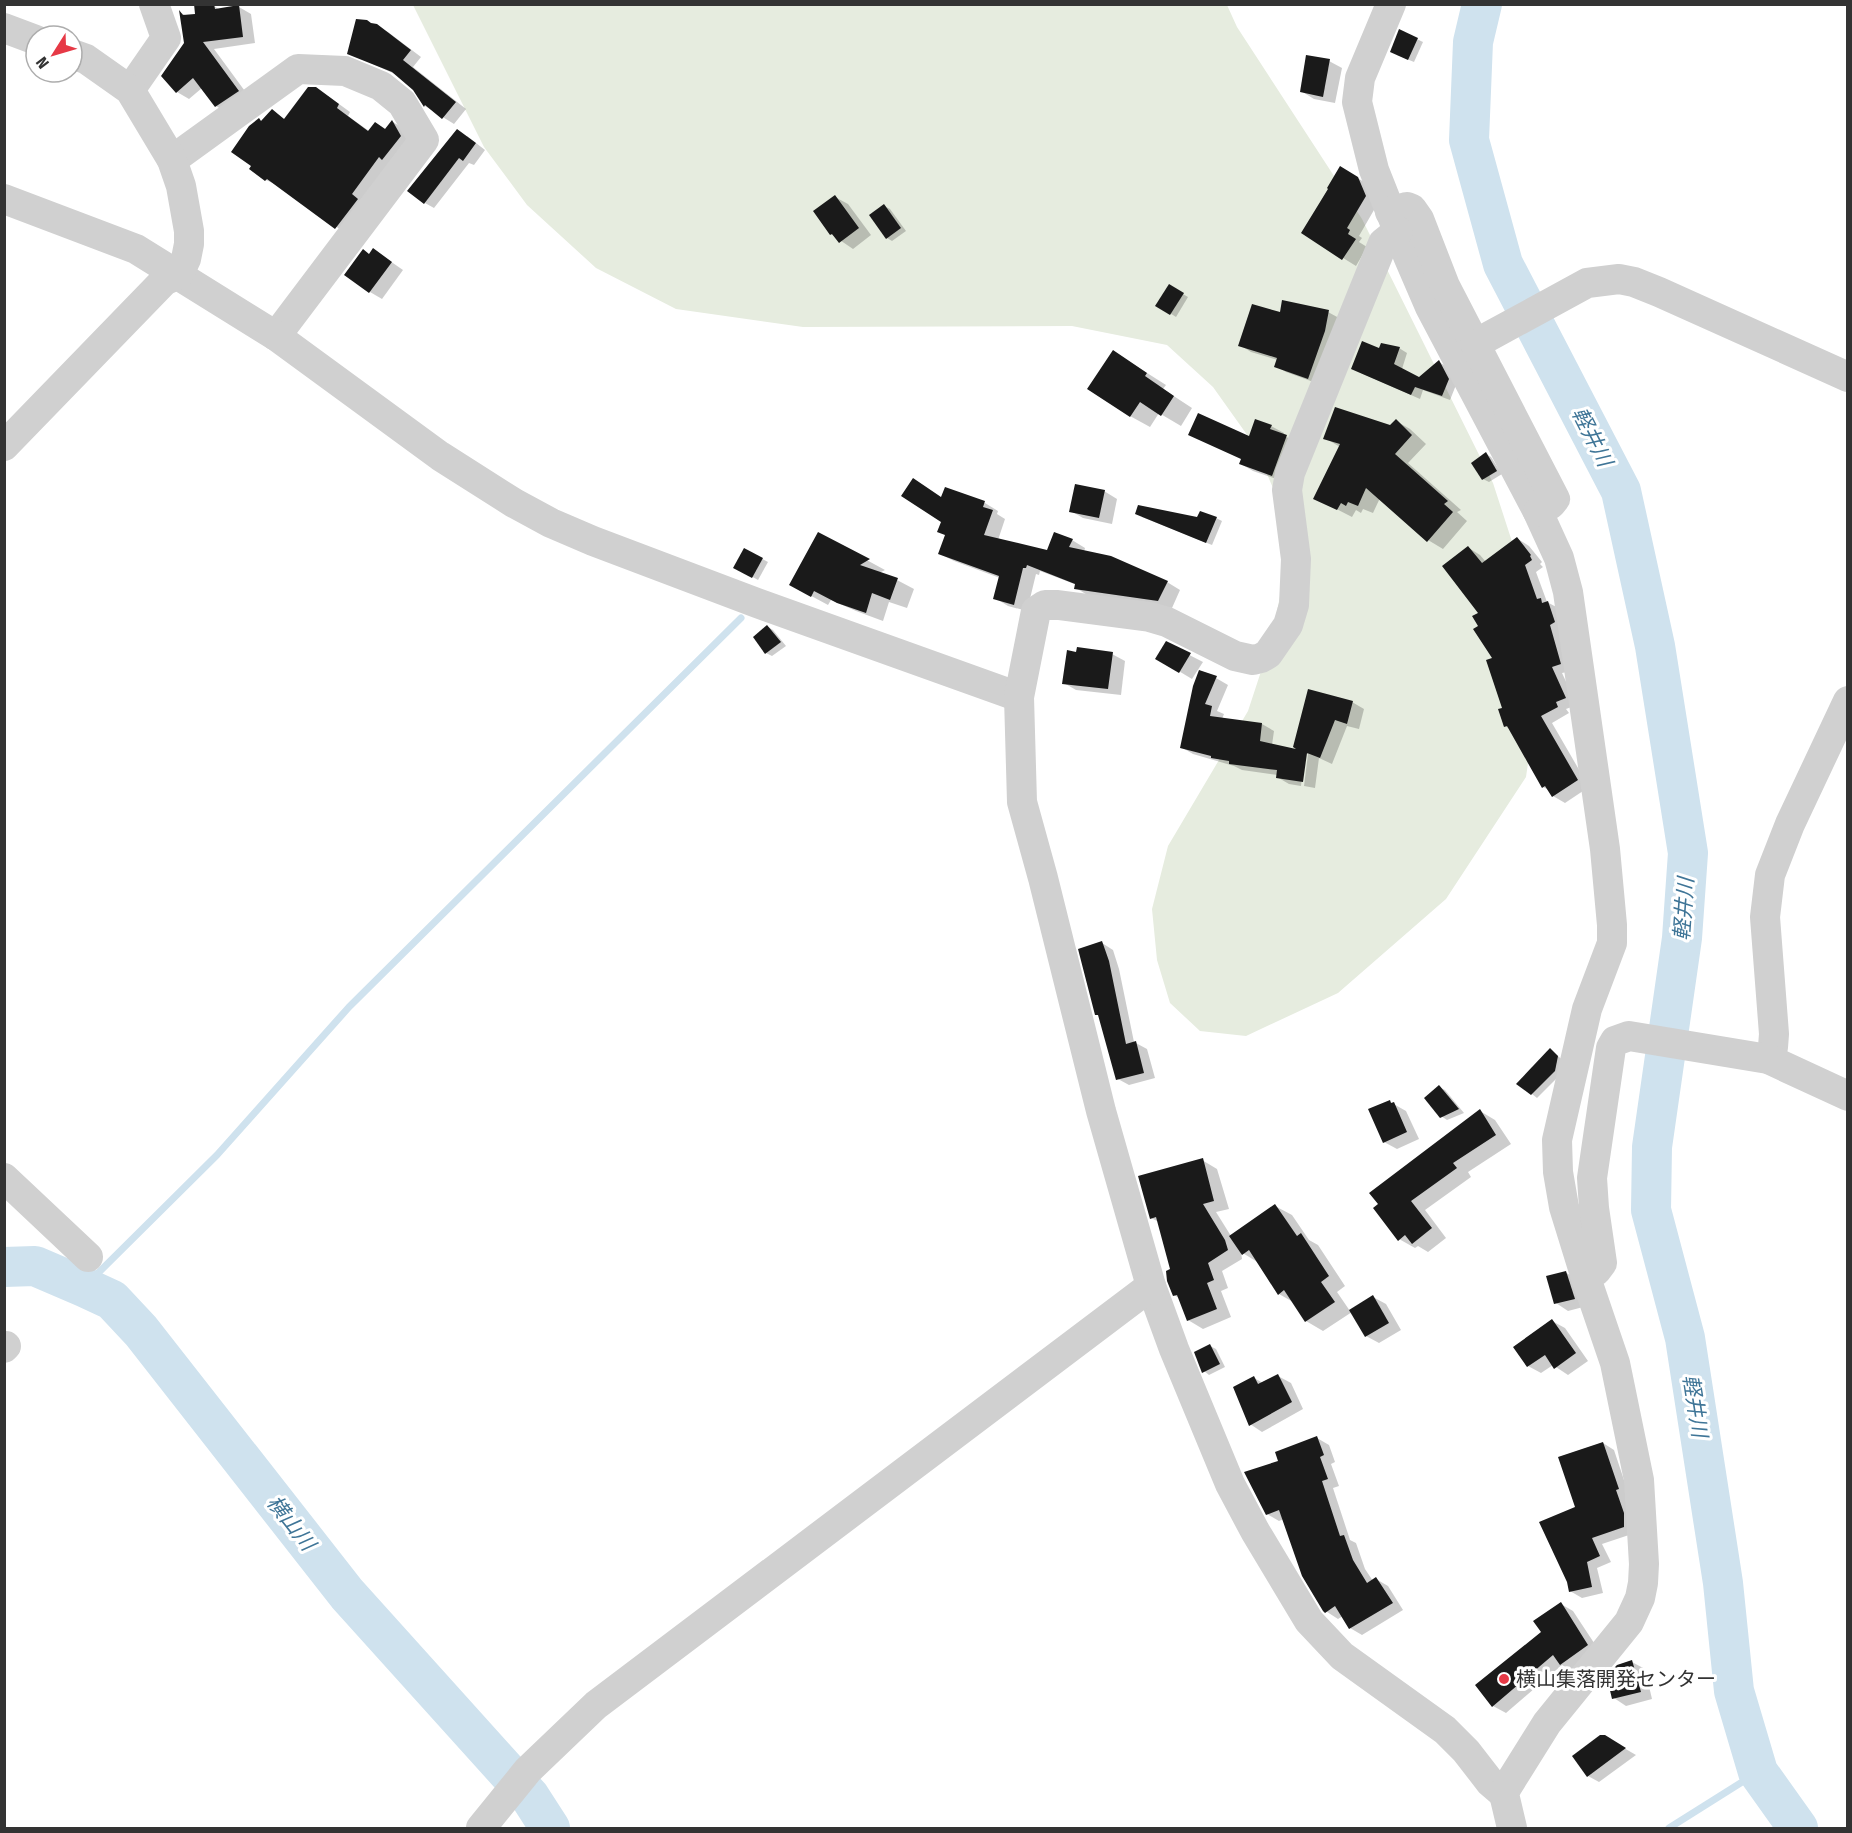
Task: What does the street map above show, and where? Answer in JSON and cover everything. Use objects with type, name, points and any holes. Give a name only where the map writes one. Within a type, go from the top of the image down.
[{"type":"street","points":[[130,90],[166,38],[154,4]]},
{"type":"street","points":[[1391,4],[1360,78],[1357,102],[1374,170],[1430,307],[1538,512],[1559,558],[1568,592],[1605,849],[1612,925],[1612,943],[1587,1009],[1557,1140],[1558,1172],[1564,1208],[1615,1363],[1639,1480],[1643,1583],[1640,1598],[1629,1622],[1547,1723],[1504,1794]]},
{"type":"street","points":[[4,28],[24,36]]},
{"type":"street","points":[[4,447],[164,281],[179,274],[186,259],[189,231],[181,186],[172,160],[130,90],[84,59]]},
{"type":"street","points":[[172,160],[298,69],[345,71],[381,86],[402,103],[424,140],[276,336]]},
{"type":"street","points":[[4,199],[136,249],[179,274],[276,336],[440,456],[552,523],[593,541],[746,599],[1018,697]]},
{"type":"street","points":[[1512,1828],[1504,1794],[1490,1782],[1466,1751],[1445,1730],[1342,1656],[1320,1634],[1300,1608],[1230,1485],[1174,1349],[1151,1286],[1101,1111],[1022,802],[1018,697],[1036,611],[1045,605],[1150,616],[1167,622],[1235,656],[1253,660],[1268,654],[1288,625],[1294,605],[1296,559],[1287,490],[1290,473],[1378,252],[1394,221],[1407,207],[1412,209],[1419,219],[1445,286],[1486,338],[1555,499],[1538,512]]},
{"type":"street","points":[[1486,338],[1587,283],[1620,279],[1634,282],[1848,378]]},
{"type":"street","points":[[1768,1059],[1773,1047],[1774,1034],[1765,917],[1770,875],[1786,833],[1848,701]]},
{"type":"street","points":[[1585,1275],[1596,1271],[1602,1263],[1592,1178],[1611,1048],[1615,1041],[1629,1036],[1768,1059],[1848,1096]]},
{"type":"street","points":[[4,1178],[88,1257]]},
{"type":"street","points":[[481,1828],[528,1770],[596,1705],[1151,1286]]},
{"type":"shaded area","points":[[413,5],[1227,5],[1237,27],[1362,219],[1493,483],[1529,594],[1540,680],[1526,777],[1446,899],[1338,993],[1246,1036],[1200,1031],[1170,1003],[1157,960],[1152,909],[1168,846],[1248,711],[1271,641],[1281,591],[1284,542],[1276,495],[1255,446],[1213,387],[1167,345],[1072,326],[803,327],[676,309],[596,268],[527,205],[484,147]]},
{"type":"building","points":[[194,4],[214,4],[215,9],[239,5],[243,37],[203,42],[239,91],[215,107],[193,78],[176,93],[161,76],[184,43],[179,10],[183,15],[195,14]]},
{"type":"building","points":[[356,19],[377,24],[411,50],[403,60],[456,102],[442,119],[425,105],[424,107],[413,90],[392,72],[347,54]]},
{"type":"building","points":[[1399,29],[1418,38],[1408,60],[1390,52]]},
{"type":"building","points":[[1306,55],[1330,59],[1323,97],[1300,92]]},
{"type":"building","points":[[308,87],[316,87],[339,104],[337,108],[368,131],[375,122],[385,129],[392,120],[401,136],[382,160],[379,157],[352,194],[358,199],[335,229],[267,179],[265,181],[249,169],[251,166],[231,152],[249,126],[259,118],[261,121],[272,109],[284,119]]},
{"type":"building","points":[[457,129],[476,143],[463,161],[459,158],[424,204],[407,191]]},
{"type":"building","points":[[1340,166],[1358,177],[1366,196],[1347,228],[1350,230],[1348,234],[1356,239],[1342,260],[1301,233]]},
{"type":"building","points":[[835,195],[859,228],[839,243],[832,234],[830,235],[813,211]]},
{"type":"building","points":[[884,204],[901,228],[886,239],[869,215]]},
{"type":"building","points":[[373,248],[392,262],[369,293],[344,275],[363,249],[369,254]]},
{"type":"building","points":[[1169,284],[1184,293],[1170,315],[1155,306]]},
{"type":"building","points":[[1282,300],[1329,310],[1325,331],[1308,379],[1274,367],[1277,358],[1238,346],[1252,304],[1280,312]]},
{"type":"building","points":[[1362,341],[1379,348],[1381,343],[1400,347],[1394,364],[1419,377],[1439,360],[1449,379],[1442,396],[1415,387],[1411,395],[1351,369]]},
{"type":"building","points":[[1113,350],[1147,373],[1145,376],[1174,396],[1161,416],[1140,402],[1130,417],[1087,389]]},
{"type":"building","points":[[1335,407],[1390,425],[1396,419],[1412,435],[1395,454],[1448,501],[1444,504],[1453,512],[1427,542],[1366,488],[1358,506],[1348,502],[1346,506],[1341,503],[1337,510],[1313,499],[1340,444],[1323,439]]},
{"type":"building","points":[[1198,413],[1249,436],[1255,419],[1272,425],[1270,429],[1287,435],[1272,476],[1239,464],[1241,459],[1188,435]]},
{"type":"building","points":[[1486,452],[1497,471],[1482,480],[1471,463]]},
{"type":"building","points":[[913,478],[941,497],[945,487],[985,501],[983,507],[993,510],[984,535],[1047,550],[1054,532],[1073,539],[1069,547],[1111,556],[1168,581],[1158,601],[1074,589],[1075,584],[1027,565],[1023,568],[1014,605],[993,599],[999,576],[938,554],[945,535],[937,532],[941,522],[901,496]]},
{"type":"building","points":[[1075,484],[1105,490],[1099,518],[1069,512]]},
{"type":"building","points":[[1138,505],[1197,517],[1200,511],[1217,517],[1206,543],[1135,514]]},
{"type":"building","points":[[818,532],[870,559],[860,565],[898,578],[890,600],[872,593],[866,613],[837,603],[814,591],[811,597],[789,585]]},
{"type":"building","points":[[1517,537],[1531,555],[1532,560],[1525,565],[1537,599],[1541,598],[1542,603],[1548,601],[1555,622],[1550,625],[1561,664],[1552,667],[1566,698],[1556,702],[1558,707],[1541,716],[1578,780],[1552,797],[1545,786],[1542,788],[1507,726],[1504,727],[1498,709],[1502,708],[1486,660],[1492,658],[1473,629],[1478,626],[1472,616],[1478,613],[1442,566],[1468,546],[1482,563]]},
{"type":"building","points":[[744,548],[763,558],[752,578],[733,568]]},
{"type":"building","points":[[767,625],[781,642],[765,654],[753,637]]},
{"type":"building","points":[[1166,641],[1191,653],[1179,673],[1155,659]]},
{"type":"building","points":[[1077,647],[1113,652],[1108,689],[1062,684],[1067,650],[1076,652]]},
{"type":"building","points":[[1199,670],[1217,676],[1205,704],[1212,706],[1210,716],[1262,723],[1260,741],[1296,749],[1293,747],[1308,689],[1353,701],[1347,724],[1335,720],[1320,758],[1307,753],[1303,782],[1276,778],[1277,770],[1229,764],[1229,761],[1180,748],[1193,686]]},
{"type":"building","points":[[1102,941],[1109,961],[1126,1044],[1136,1041],[1144,1073],[1116,1080],[1098,1015],[1095,1015],[1078,949]]},
{"type":"building","points":[[1550,1048],[1558,1056],[1555,1071],[1531,1095],[1516,1084]]},
{"type":"building","points":[[1439,1085],[1459,1109],[1440,1118],[1424,1098]]},
{"type":"building","points":[[1390,1100],[1391,1103],[1394,1102],[1407,1132],[1383,1143],[1368,1109]]},
{"type":"building","points":[[1480,1109],[1496,1135],[1453,1163],[1457,1168],[1411,1201],[1432,1228],[1412,1244],[1405,1235],[1398,1241],[1373,1208],[1378,1204],[1369,1193]]},
{"type":"building","points":[[1203,1158],[1214,1201],[1203,1204],[1225,1240],[1228,1250],[1208,1263],[1214,1280],[1207,1283],[1217,1309],[1187,1321],[1177,1295],[1173,1296],[1167,1281],[1166,1271],[1170,1269],[1156,1217],[1150,1219],[1138,1176]]},
{"type":"building","points":[[1275,1204],[1297,1236],[1301,1233],[1329,1276],[1321,1282],[1335,1302],[1305,1322],[1284,1290],[1278,1295],[1249,1250],[1242,1255],[1229,1236]]},
{"type":"building","points":[[1566,1271],[1575,1299],[1554,1304],[1546,1276]]},
{"type":"building","points":[[1373,1295],[1389,1323],[1365,1337],[1349,1310]]},
{"type":"building","points":[[1552,1319],[1576,1353],[1554,1369],[1545,1355],[1527,1367],[1513,1347]]},
{"type":"building","points":[[1210,1344],[1220,1364],[1202,1373],[1194,1352]]},
{"type":"building","points":[[1278,1374],[1292,1402],[1249,1426],[1233,1387],[1254,1376],[1258,1384]]},
{"type":"building","points":[[1317,1436],[1324,1455],[1320,1457],[1328,1479],[1322,1481],[1340,1536],[1344,1535],[1353,1560],[1367,1583],[1376,1577],[1393,1603],[1349,1629],[1335,1606],[1325,1613],[1323,1611],[1302,1576],[1279,1510],[1266,1515],[1244,1472],[1278,1461],[1275,1452]]},
{"type":"building","points":[[1603,1442],[1619,1489],[1616,1490],[1624,1513],[1624,1527],[1592,1538],[1600,1556],[1587,1562],[1592,1587],[1569,1592],[1567,1582],[1539,1522],[1575,1507],[1558,1457]]},
{"type":"building","points":[[1561,1602],[1588,1645],[1560,1665],[1553,1655],[1492,1707],[1475,1685],[1541,1632],[1533,1621]]},
{"type":"building","points":[[1632,1660],[1641,1692],[1612,1699],[1608,1682],[1615,1680],[1612,1670],[1617,1665]]},
{"type":"building","points":[[1600,1735],[1605,1735],[1626,1748],[1587,1777],[1572,1756]]},
{"type":"waterway","name":"軽井川","points":[[1482,4],[1473,42],[1469,140],[1503,264],[1621,491],[1655,646],[1688,853],[1682,938],[1652,1147],[1651,1210],[1685,1338],[1723,1583],[1734,1691],[1758,1772],[1798,1828]]},
{"type":"waterway","points":[[84,1287],[217,1155],[349,1007],[741,618]]},
{"type":"waterway","name":"横山川","points":[[4,1267],[35,1266],[112,1300],[141,1331],[347,1594],[530,1797],[550,1828]]},
{"type":"waterway","points":[[1669,1828],[1758,1772]]},
{"type":"place","name":"横山集落開発センター","points":[[1504,1679]]}]
